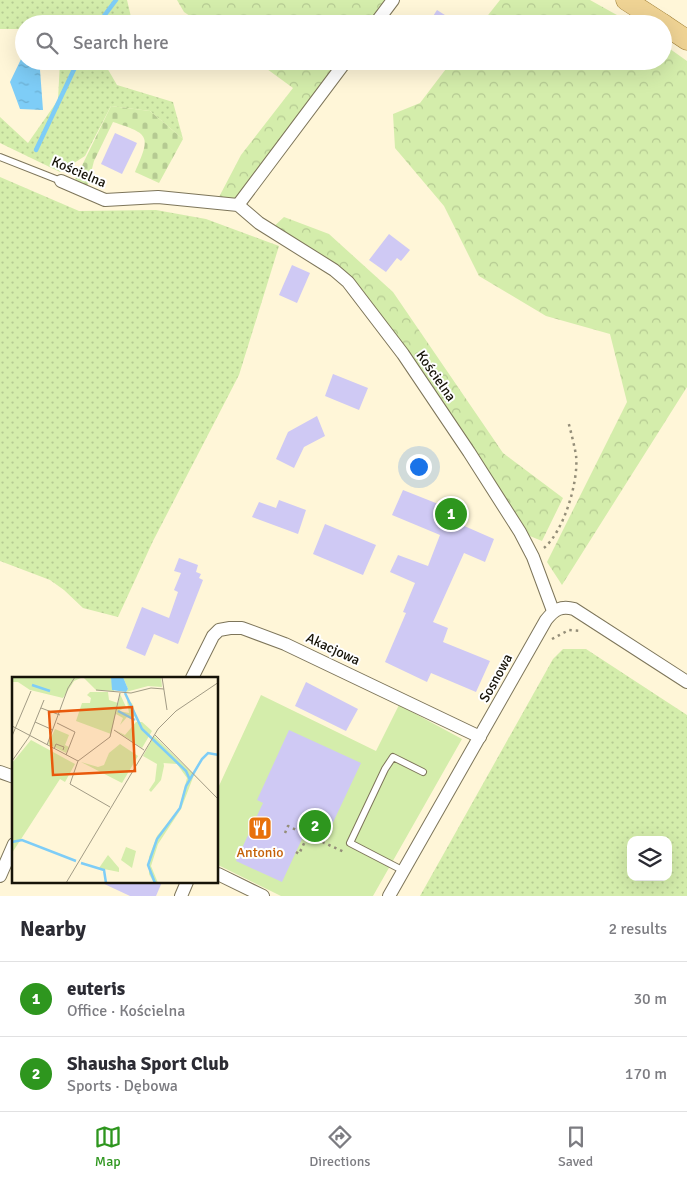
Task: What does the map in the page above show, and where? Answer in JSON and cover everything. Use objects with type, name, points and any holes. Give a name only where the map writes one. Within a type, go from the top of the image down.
[{"type":"main road","points":[[626,0],[649,15]]},
{"type":"main road","points":[[672,30],[687,40]]},
{"type":"street","points":[[382,15],[393,0]]},
{"type":"street","points":[[238,205],[339,70]]},
{"type":"street","name":"Kościelna","points":[[61,181],[106,200],[162,193],[238,205],[259,223],[305,250],[348,282],[429,390],[520,532],[533,557],[554,611]]},
{"type":"street","points":[[554,611],[564,606],[574,609],[687,682]]},
{"type":"street","name":"Sosnowa","points":[[389,896],[546,620],[554,611]]},
{"type":"street","name":"Akacjowa","points":[[192,677],[213,636],[219,630],[242,628],[285,644],[480,737]]},
{"type":"street","points":[[0,772],[12,776]]},
{"type":"street","points":[[0,876],[12,849]]},
{"type":"street","points":[[219,874],[263,896]]},
{"type":"street","points":[[181,896],[187,884]]},
{"type":"lane","name":"Kościelna","points":[[0,157],[61,181]]},
{"type":"lane","points":[[404,870],[350,843],[385,769],[393,757],[423,772]]},
{"type":"path","points":[[533,557],[552,541],[566,514],[573,484],[576,456],[568,421]]},
{"type":"path","points":[[549,643],[553,638],[569,630],[587,632]]},
{"type":"path","points":[[285,833],[288,826],[345,853],[350,843]]},
{"type":"path","points":[[296,852],[299,854],[308,835]]},
{"type":"green space","points":[[0,0],[127,0],[131,15],[15,15],[15,29],[0,29]]},
{"type":"green space","points":[[177,0],[385,0],[374,15],[188,15],[184,12]]},
{"type":"green space","points":[[500,0],[590,0],[617,15],[488,15]]},
{"type":"green space","points":[[672,50],[687,61],[687,387],[562,585],[547,562],[627,402],[610,334],[546,316],[479,276],[444,206],[395,148],[393,114],[420,103],[445,70],[672,70]]},
{"type":"green space","points":[[60,70],[108,70],[117,85],[173,102],[183,139],[150,111],[111,106],[85,156],[60,172],[0,143],[0,117],[28,143],[58,100]]},
{"type":"green space","points":[[268,70],[332,70],[238,200],[219,197],[241,155],[293,88]]},
{"type":"green space","points":[[111,106],[150,111],[183,139],[159,183],[135,172],[144,151],[144,138],[134,130],[113,122],[94,161],[87,188],[74,182]]},
{"type":"green space","points":[[0,177],[79,211],[156,210],[206,219],[279,246],[239,375],[153,541],[118,617],[83,608],[50,580],[0,561]]},
{"type":"green space","points":[[284,217],[329,234],[393,292],[503,453],[563,498],[542,541],[520,532],[348,282],[270,230]]},
{"type":"green space","points":[[563,649],[586,649],[687,715],[687,896],[420,896],[553,659]]},
{"type":"green space","points":[[261,695],[376,751],[399,705],[462,739],[373,896],[281,896],[219,865],[219,786]]},
{"type":"water","points":[[16,70],[40,70],[43,110],[20,109],[10,82]]},
{"type":"building","points":[[437,10],[445,15],[434,15]]},
{"type":"building","points":[[115,133],[137,143],[122,174],[101,164]]},
{"type":"building","points":[[389,234],[410,250],[401,261],[397,258],[386,272],[369,260]]},
{"type":"building","points":[[292,265],[310,273],[297,303],[279,295]]},
{"type":"building","points":[[333,374],[368,388],[359,410],[325,396]]},
{"type":"building","points":[[317,416],[325,436],[304,447],[294,468],[276,459],[288,432]]},
{"type":"building","points":[[403,490],[466,515],[462,525],[494,539],[485,562],[464,553],[433,622],[448,628],[443,642],[490,661],[476,692],[431,673],[427,682],[385,662],[406,613],[403,612],[415,583],[390,572],[398,555],[428,566],[440,535],[392,515]]},
{"type":"building","points":[[279,500],[306,510],[298,534],[252,517],[259,502],[276,508]]},
{"type":"building","points":[[325,524],[376,545],[363,575],[313,554]]},
{"type":"building","points":[[179,558],[198,565],[196,572],[201,574],[199,578],[203,580],[178,644],[154,634],[145,656],[126,648],[142,607],[169,618],[178,592],[174,590],[181,573],[174,571]]},
{"type":"building","points":[[306,682],[358,709],[346,731],[295,706]]},
{"type":"building","points":[[289,730],[361,763],[328,833],[309,824],[282,882],[236,861],[263,803],[257,800]]},
{"type":"building","points":[[104,884],[161,884],[156,896],[130,896]]},
{"type":"waterway","points":[[105,15],[116,0]]},
{"type":"waterway","points":[[36,150],[74,70]]},
{"type":"place","name":"euteris","points":[[451,514]]},
{"type":"place","name":"Shausha Sport Club","points":[[315,826]]},
{"type":"place","name":"Antonio","points":[[260,828]]}]
